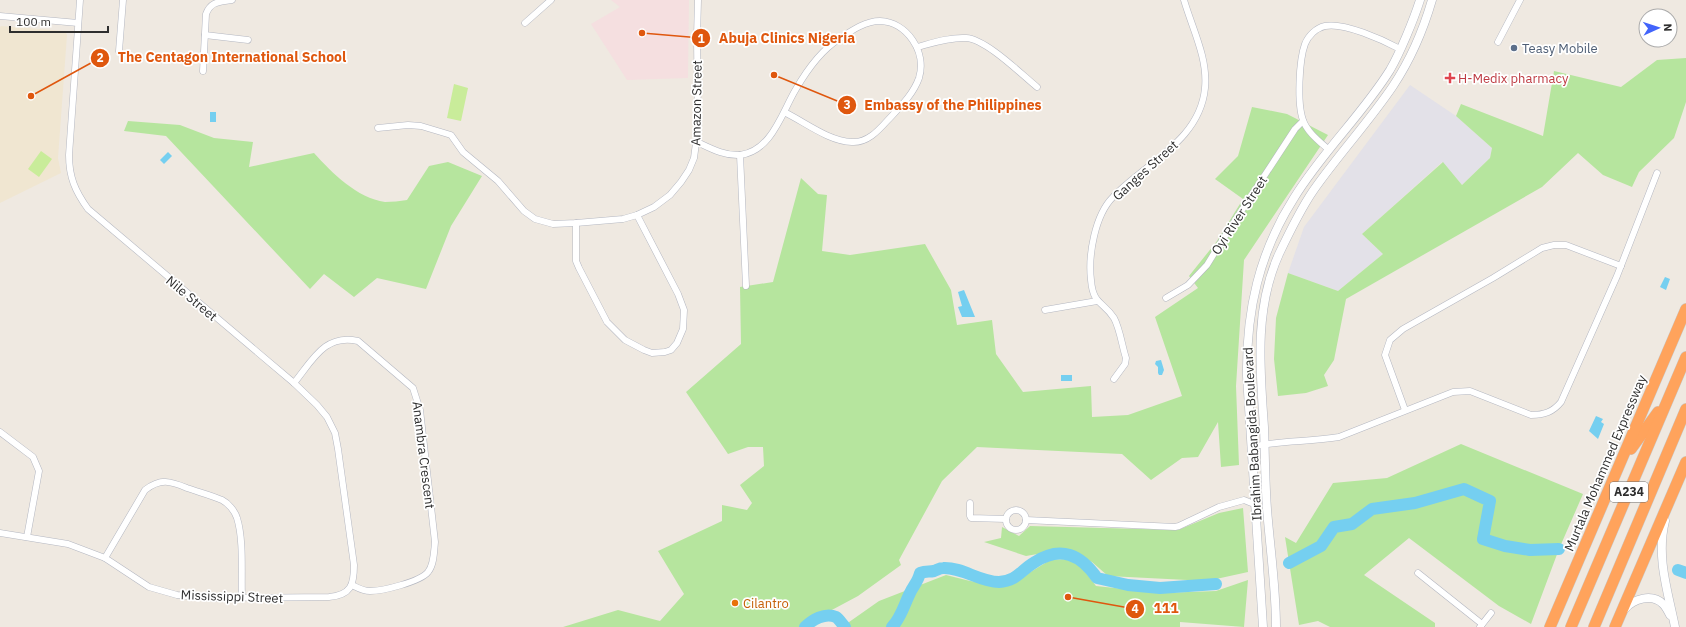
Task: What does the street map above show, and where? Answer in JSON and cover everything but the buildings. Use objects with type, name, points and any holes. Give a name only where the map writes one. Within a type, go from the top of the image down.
[{"type":"highway","name":"Murtala Mohammed Expressway","points":[[1550,627],[1686,309]]},
{"type":"highway","name":"A234","points":[[1571,627],[1686,357]]},
{"type":"highway","points":[[1619,466],[1670,396]]},
{"type":"highway","name":"A234","points":[[1594,627],[1686,409]]},
{"type":"highway","points":[[1615,627],[1686,462]]},
{"type":"street","name":"Nile Street","points":[[80,0],[69,169],[72,183],[79,197],[94,214],[294,383],[327,417],[335,433],[338,449],[354,565],[352,585]]},
{"type":"street","points":[[119,51],[123,0]]},
{"type":"street","points":[[203,71],[206,14],[209,7],[216,3],[232,0]]},
{"type":"street","points":[[524,23],[551,0]]},
{"type":"street","name":"Amazon Street","points":[[378,128],[408,125],[421,126],[451,135],[463,152],[498,181],[524,211],[535,219],[553,224],[623,219],[637,215],[654,207],[670,195],[689,170],[694,158],[697,142],[698,0]]},
{"type":"street","name":"Ganges Street","points":[[1114,379],[1125,364],[1126,358],[1114,318],[1097,300],[1092,288],[1091,262],[1096,229],[1103,211],[1112,197],[1168,151],[1181,138],[1192,124],[1202,100],[1205,89],[1202,56],[1184,0]]},
{"type":"street","name":"Ibrahim Babangida Boulevard","points":[[1263,627],[1254,504],[1247,349],[1253,298],[1262,266],[1272,239],[1283,216],[1294,197],[1370,99],[1391,68],[1420,0]]},
{"type":"street","name":"Ibrahim Babangida Boulevard","points":[[1276,627],[1267,507],[1260,350],[1261,324],[1266,295],[1279,255],[1312,193],[1331,166],[1369,120],[1393,85],[1417,44],[1432,0]]},
{"type":"street","points":[[1498,42],[1520,0]]},
{"type":"street","points":[[0,16],[78,23]]},
{"type":"street","points":[[697,142],[722,153],[740,155],[760,146],[772,133],[795,90],[814,61],[834,42],[864,24],[880,21],[889,23],[898,27],[911,38],[917,47],[920,54],[920,76],[915,88],[907,100],[884,125],[868,139],[859,142],[851,142],[829,136],[784,112]]},
{"type":"street","points":[[1329,150],[1309,131],[1303,121],[1300,108],[1301,63],[1305,44],[1310,36],[1323,26],[1330,26],[1353,30],[1381,39],[1400,49]]},
{"type":"street","points":[[205,35],[248,40]]},
{"type":"street","points":[[917,47],[960,38],[975,40],[991,50],[1037,87]]},
{"type":"street","name":"Oyi River Street","points":[[1166,298],[1188,286],[1207,265],[1290,136],[1303,121]]},
{"type":"street","points":[[740,155],[746,286]]},
{"type":"street","points":[[1251,447],[1265,443],[1320,441],[1339,437],[1453,392],[1470,391],[1531,415],[1542,415],[1557,408],[1621,266],[1657,173]]},
{"type":"street","points":[[576,223],[576,261],[607,322],[625,340],[644,350],[652,353],[665,352],[671,350],[677,343],[683,328],[684,310],[678,294],[637,215]]},
{"type":"street","points":[[1405,410],[1385,355],[1390,340],[1403,329],[1493,278],[1542,248],[1554,245],[1566,245],[1621,266]]},
{"type":"street","points":[[1045,310],[1097,300]]},
{"type":"street","name":"Anambra Crescent","points":[[294,383],[321,350],[332,342],[342,339],[358,341],[406,382],[416,395],[420,410],[434,535],[434,558],[428,572],[416,580],[378,590],[368,591],[352,585]]},
{"type":"street","points":[[0,432],[33,457],[39,471],[27,536]]},
{"type":"street","points":[[105,558],[145,490],[158,482],[173,482],[222,500],[231,507],[237,518],[240,538],[242,598]]},
{"type":"street","points":[[1026,520],[1175,527],[1219,507],[1244,500],[1254,504]]},
{"type":"street","points":[[1669,502],[1663,529],[1662,562],[1674,624]]},
{"type":"street","points":[[970,503],[970,516],[972,518],[1006,519]]},
{"type":"street","points":[[1018,510],[1023,514],[1026,520],[1022,528],[1016,530],[1008,525],[1006,519],[1009,513],[1018,510]]},
{"type":"street","name":"Mississippi Street","points":[[0,533],[27,536],[68,544],[105,558],[149,586],[177,595],[242,598],[338,596],[347,591],[352,585]]},
{"type":"street","points":[[1418,573],[1481,626],[1491,613]]},
{"type":"street","points":[[1620,615],[1628,604],[1636,600],[1649,599],[1662,603],[1674,624]]},
{"type":"shaded area","points":[[611,0],[689,0],[688,78],[627,80],[591,24],[620,7]]},
{"type":"shaded area","points":[[0,27],[65,31],[67,35],[58,158],[61,173],[0,203]]},
{"type":"shaded area","points":[[1410,85],[1456,116],[1492,148],[1490,158],[1462,185],[1442,162],[1362,234],[1383,254],[1338,291],[1288,273],[1304,227]]},
{"type":"green space","points":[[1686,58],[1686,102],[1674,138],[1639,172],[1632,187],[1603,175],[1578,153],[1542,187],[1346,299],[1334,360],[1324,375],[1328,386],[1306,393],[1278,396],[1274,359],[1276,318],[1288,273],[1338,291],[1383,254],[1362,234],[1443,162],[1462,185],[1490,158],[1492,148],[1456,116],[1461,104],[1543,136],[1554,71],[1621,87],[1657,60]]},
{"type":"green space","points":[[454,84],[468,88],[461,121],[447,118]]},
{"type":"green space","points":[[1252,107],[1287,114],[1328,135],[1244,260],[1236,386],[1239,465],[1221,467],[1218,422],[1198,457],[1182,458],[1151,480],[1122,454],[977,447],[942,481],[899,560],[901,565],[858,596],[800,627],[563,627],[618,610],[660,621],[684,594],[658,551],[722,521],[722,505],[747,510],[752,503],[740,485],[764,466],[763,447],[748,447],[728,454],[686,392],[741,344],[740,287],[773,282],[801,178],[818,194],[827,195],[822,251],[850,255],[925,244],[951,290],[957,325],[992,320],[996,354],[1023,392],[1091,386],[1092,417],[1128,415],[1182,396],[1155,317],[1198,288],[1189,276],[1217,241],[1243,199],[1215,179],[1238,156]]},
{"type":"green space","points":[[128,121],[180,125],[214,138],[253,142],[249,167],[314,153],[346,184],[375,200],[385,202],[407,200],[429,166],[448,162],[482,176],[451,226],[426,289],[377,278],[354,297],[324,274],[310,289],[166,136],[124,131]]},
{"type":"green space","points":[[41,151],[52,159],[39,177],[28,169]]},
{"type":"green space","points":[[1461,444],[1583,494],[1559,549],[1531,624],[1499,606],[1409,538],[1364,575],[1435,623],[1435,627],[1330,627],[1318,621],[1299,625],[1285,537],[1296,543],[1333,483],[1387,478]]},
{"type":"green space","points":[[1243,508],[1248,572],[1207,581],[1108,576],[1092,562],[1066,549],[1026,556],[984,542],[1001,538],[1002,527],[1019,536],[1030,526],[1178,530],[1219,513]]},
{"type":"green space","points":[[1068,559],[1080,565],[1096,586],[1162,593],[1216,591],[1248,580],[1244,627],[1180,622],[1180,627],[842,627],[879,601],[946,575],[970,581],[1008,586],[1050,560]]},
{"type":"water","points":[[210,112],[216,112],[216,122],[210,122]]},
{"type":"water","points":[[168,152],[172,156],[164,164],[160,160]]},
{"type":"water","points":[[1665,277],[1670,279],[1666,290],[1660,287]]},
{"type":"water","points":[[964,290],[975,317],[962,317],[958,307],[962,306],[958,292]]},
{"type":"water","points":[[1161,360],[1164,370],[1162,375],[1159,375],[1158,367],[1155,364],[1156,361]]},
{"type":"water","points":[[1061,375],[1072,375],[1072,381],[1061,381]]},
{"type":"water","points":[[1596,416],[1603,419],[1601,422],[1604,424],[1598,439],[1589,431]]},
{"type":"waterway","points":[[1289,563],[1321,546],[1334,527],[1352,524],[1372,509],[1415,503],[1464,489],[1490,501],[1483,539],[1505,546],[1530,550],[1559,549]]},
{"type":"waterway","points":[[892,627],[900,615],[920,573],[942,568],[950,568],[985,580],[999,582],[1010,580],[1030,565],[1044,557],[1053,554],[1062,554],[1077,558],[1084,563],[1097,578],[1128,585],[1160,588],[1216,584]]},
{"type":"waterway","points":[[1678,570],[1686,573]]},
{"type":"waterway","points":[[805,627],[815,619],[828,615],[836,617],[845,627]]},
{"type":"place","name":"Abuja Clinics Nigeria","points":[[642,33]]},
{"type":"place","name":"Teasy Mobile","points":[[1514,48]]},
{"type":"place","name":"Embassy of the Philippines","points":[[774,75]]},
{"type":"place","name":"H-Medix pharmacy","points":[[1450,78]]},
{"type":"place","name":"The Centagon International School","points":[[31,96]]},
{"type":"place","name":"111","points":[[1068,597]]},
{"type":"place","name":"Cilantro","points":[[735,603]]}]
